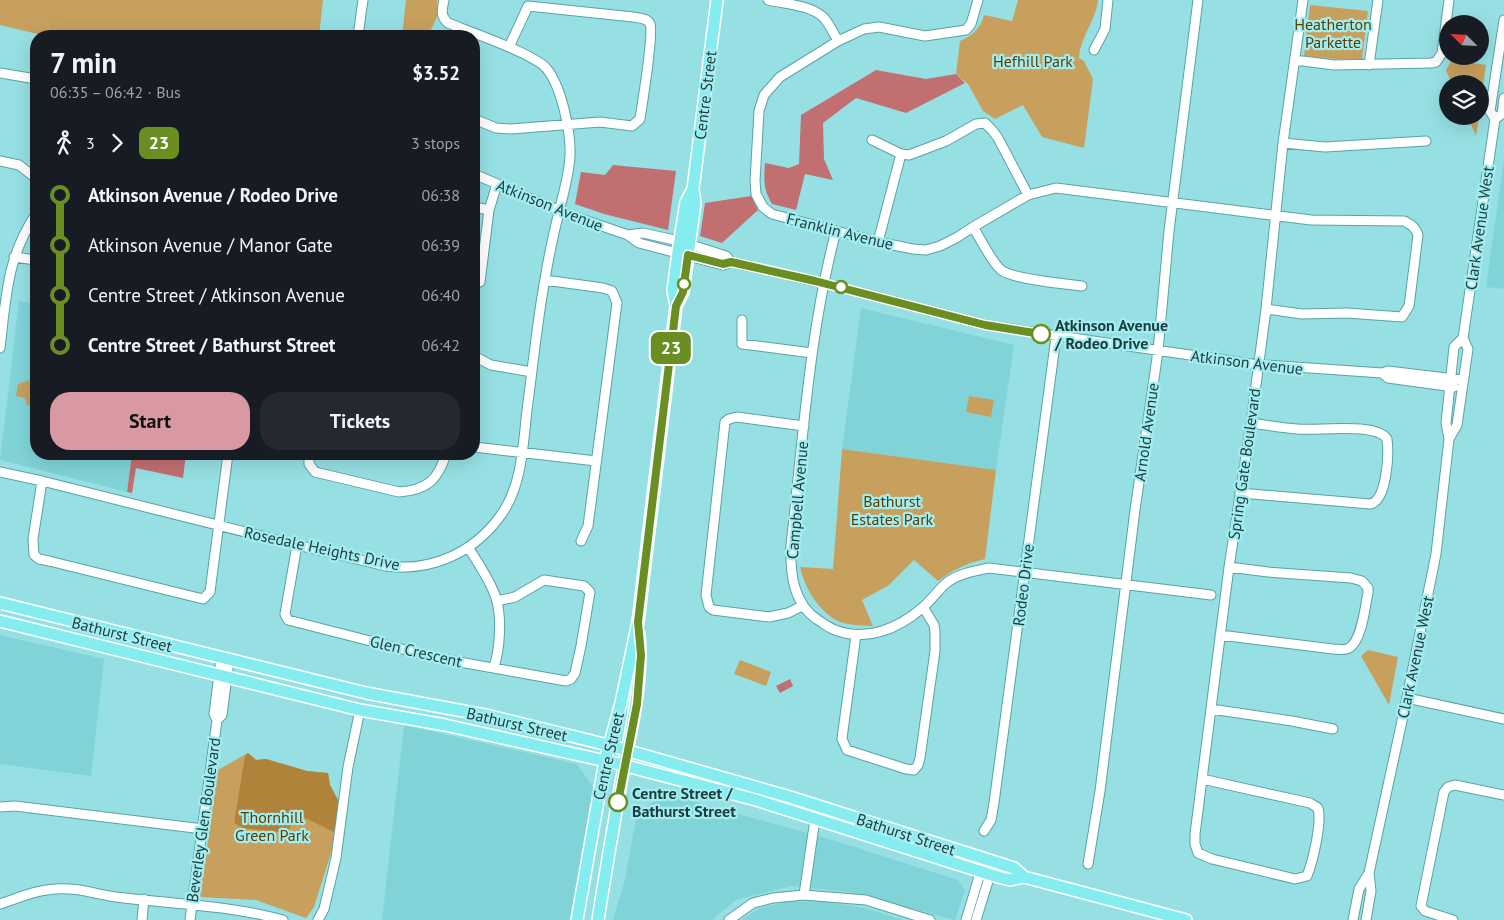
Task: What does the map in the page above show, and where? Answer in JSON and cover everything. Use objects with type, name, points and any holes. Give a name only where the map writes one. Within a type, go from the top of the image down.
[{"type":"main road","name":"Centre Street","points":[[577,920],[608,744],[615,726],[638,622],[676,306],[673,291],[684,248],[686,202],[693,189],[717,0]]},
{"type":"main road","name":"Bathurst Street","points":[[0,603],[225,660],[366,693],[490,716],[608,744],[790,797],[1014,868],[1024,877]]},
{"type":"main road","name":"Bathurst Street","points":[[0,621],[360,710],[445,725],[605,761],[756,800],[1010,880],[1024,877],[1186,920]]},
{"type":"main road","name":"Centre Street","points":[[598,920],[624,766],[637,704],[641,655],[638,622]]},
{"type":"street","points":[[359,30],[363,0]]},
{"type":"street","name":"Rosedale Heights Drive","points":[[444,0],[442,11],[444,19],[448,23],[465,30]]},
{"type":"street","points":[[768,0],[806,9],[818,14],[823,18],[838,41]]},
{"type":"street","name":"Franklin Avenue","points":[[978,0],[971,24],[966,30],[924,36],[887,28],[871,28],[858,31],[838,41],[780,77],[764,95],[759,111],[755,181],[756,194],[763,207],[767,211],[836,231],[878,242],[926,250],[956,238],[1028,195],[1056,188],[1319,221],[1404,221],[1413,225],[1418,235],[1409,306],[1402,317],[1347,313],[1302,314],[1266,309]]},
{"type":"street","points":[[1094,50],[1105,29],[1108,0]]},
{"type":"street","name":"Arnold Avenue","points":[[1088,864],[1100,791],[1158,351],[1173,203],[1198,0]]},
{"type":"street","name":"Spring Gate Boulevard","points":[[1202,779],[1310,803],[1318,808],[1319,822],[1313,858],[1307,876],[1295,879],[1212,859],[1198,852],[1195,844],[1195,834],[1220,635],[1266,309],[1283,143],[1302,0]]},
{"type":"street","points":[[1369,65],[1378,0]]},
{"type":"street","points":[[1295,60],[1334,65],[1436,62],[1442,53],[1450,0]]},
{"type":"street","points":[[480,121],[496,128],[511,129],[600,122],[628,126],[637,123],[640,119],[650,44],[650,24],[643,18],[528,6],[508,48]]},
{"type":"street","name":"Clark Avenue West","points":[[1449,439],[1457,425],[1468,349],[1463,338],[1495,119],[1490,111],[1499,78],[1504,20]]},
{"type":"street","name":"Rosedale Heights Drive","points":[[0,472],[297,545],[398,567],[420,566],[443,561],[481,539],[502,514],[518,474],[545,280],[570,157],[570,142],[558,88],[547,68],[534,60],[480,36]]},
{"type":"street","points":[[0,73],[30,78]]},
{"type":"street","name":"Clark Avenue West","points":[[1495,119],[1502,114],[1504,98]]},
{"type":"street","points":[[872,140],[901,154],[909,155],[946,141],[976,124],[985,123],[998,138],[1028,195]]},
{"type":"street","points":[[1283,143],[1325,147],[1426,141]]},
{"type":"street","points":[[878,242],[901,154]]},
{"type":"street","points":[[0,160],[19,165],[30,174]]},
{"type":"street","name":"Atkinson Avenue","points":[[480,177],[559,210],[628,235],[643,233],[723,264],[731,262],[823,283],[985,325],[1056,337],[1258,365],[1382,373],[1388,378],[1463,384]]},
{"type":"street","points":[[480,282],[489,210],[497,184]]},
{"type":"street","points":[[480,208],[489,210]]},
{"type":"street","points":[[0,348],[9,275],[21,239],[30,224]]},
{"type":"street","points":[[972,227],[998,266],[1006,273],[1048,282],[1082,286]]},
{"type":"street","name":"Campbell Avenue","points":[[802,606],[794,585],[790,557],[812,353],[823,283],[836,231]]},
{"type":"street","points":[[14,258],[30,259]]},
{"type":"street","points":[[545,280],[603,288],[612,291],[617,303],[588,526],[581,541]]},
{"type":"street","points":[[742,320],[742,344],[812,353]]},
{"type":"street","name":"Rodeo Drive","points":[[984,831],[991,820],[994,803],[1056,337]]},
{"type":"street","name":"Clark Avenue West","points":[[1366,920],[1371,891],[1369,874],[1436,554],[1449,439],[1446,423],[1454,348],[1463,338]]},
{"type":"street","points":[[480,359],[491,365],[532,372]]},
{"type":"street","points":[[804,426],[737,417],[725,422],[706,595],[709,607],[713,610],[769,617],[788,613],[802,606],[815,618],[834,630],[856,635],[870,634],[900,625],[923,607],[949,581],[964,573],[989,568],[1211,595]]},
{"type":"street","points":[[1240,493],[1370,504],[1378,500],[1385,478],[1387,439],[1377,431],[1299,430],[1251,423]]},
{"type":"street","points":[[480,448],[596,461]]},
{"type":"street","points":[[42,481],[33,539],[34,555],[39,559],[204,599],[210,592],[227,460]]},
{"type":"street","points":[[309,460],[309,464],[315,472],[399,492],[412,491],[431,482],[444,460]]},
{"type":"street","name":"Glen Crescent","points":[[297,545],[286,614],[288,620],[437,658],[494,668]]},
{"type":"street","points":[[468,547],[497,601],[500,636],[498,656],[494,668],[558,680],[566,681],[571,679],[575,673],[581,646],[590,592],[584,586],[544,580],[515,597],[497,601]]},
{"type":"street","points":[[1220,635],[1333,649],[1349,648],[1354,644],[1361,629],[1368,593],[1366,585],[1359,579],[1230,567]]},
{"type":"street","points":[[856,635],[842,739],[844,745],[847,750],[914,770],[920,758],[936,651],[934,624],[923,607]]},
{"type":"street","name":"Beverley Glen Boulevard","points":[[190,920],[217,720],[214,714],[225,660]]},
{"type":"street","points":[[1407,698],[1504,719]]},
{"type":"street","points":[[1211,709],[1334,729]]},
{"type":"street","points":[[318,920],[324,909],[336,858],[348,767],[360,710]]},
{"type":"street","points":[[1453,920],[1425,911],[1421,906],[1444,792],[1448,787],[1455,785],[1504,795]]},
{"type":"street","points":[[0,807],[15,806],[203,829]]},
{"type":"street","points":[[804,895],[816,819]]},
{"type":"street","points":[[966,920],[989,861]]},
{"type":"street","points":[[979,917],[985,873]]},
{"type":"street","name":"Clark Avenue West","points":[[1353,920],[1359,889],[1369,874]]},
{"type":"street","points":[[0,904],[35,892],[56,888],[76,889],[115,897],[261,914],[283,920]]},
{"type":"street","points":[[729,920],[753,903],[773,898],[804,895],[866,900],[930,920]]},
{"type":"street","points":[[142,920],[144,899]]},
{"type":"shaded area","points":[[876,70],[926,79],[956,74],[965,83],[906,113],[856,98],[823,123],[824,159],[833,180],[805,174],[796,210],[772,204],[765,184],[765,163],[789,168],[799,164],[801,115]]},
{"type":"shaded area","points":[[1504,159],[1504,289],[1486,287]]},
{"type":"shaded area","points":[[613,165],[676,171],[668,230],[604,214],[575,204],[581,172],[605,175]]},
{"type":"shaded area","points":[[751,196],[758,210],[722,243],[700,236],[705,203]]},
{"type":"shaded area","points":[[19,301],[30,302],[30,460],[131,460],[127,492],[0,460]]},
{"type":"shaded area","points":[[861,308],[1014,345],[996,470],[842,449]]},
{"type":"shaded area","points":[[131,460],[185,460],[183,478],[136,468],[132,493],[127,492]]},
{"type":"shaded area","points":[[0,635],[104,659],[91,776],[0,764]]},
{"type":"shaded area","points":[[790,679],[793,686],[780,693],[776,686]]},
{"type":"shaded area","points":[[404,725],[577,764],[593,787],[571,920],[382,920]]},
{"type":"shaded area","points":[[666,794],[826,838],[958,880],[965,890],[955,920],[849,892],[791,886],[736,900],[712,920],[613,920],[625,880],[637,812]]},
{"type":"shaded area","points":[[824,901],[864,908],[904,920],[741,920],[760,908],[786,902]]},
{"type":"green space","points":[[0,0],[323,0],[320,30],[30,30],[30,32],[0,25]]},
{"type":"green space","points":[[406,0],[437,0],[437,17],[431,30],[403,30]]},
{"type":"green space","name":"Hefhill Park","points":[[1018,0],[1098,0],[1097,8],[1082,43],[1079,58],[1084,61],[1093,79],[1084,148],[1042,137],[1023,105],[995,119],[983,111],[968,84],[956,74],[960,41],[975,31],[984,15],[1012,21]]},
{"type":"green space","name":"Heatherton Parkette","points":[[1310,5],[1368,11],[1362,59],[1304,56]]},
{"type":"green space","points":[[1449,65],[1486,65],[1485,75],[1448,75],[1446,70]]},
{"type":"green space","points":[[1471,125],[1478,125],[1476,136]]},
{"type":"green space","points":[[30,380],[30,404],[27,406],[25,398],[16,396],[18,384]]},
{"type":"green space","points":[[969,396],[994,400],[991,417],[966,412]]},
{"type":"green space","name":"Bathurst Estates Park","points":[[842,449],[996,470],[985,559],[960,567],[938,581],[914,560],[889,585],[862,600],[873,626],[853,625],[834,619],[822,609],[812,596],[800,567],[833,569]]},
{"type":"green space","points":[[1368,650],[1398,657],[1389,705],[1361,656]]},
{"type":"green space","points":[[740,660],[771,672],[766,686],[734,674]]},
{"type":"green space","name":"Thornhill Green Park","points":[[248,753],[256,760],[266,759],[307,771],[328,773],[330,785],[339,802],[331,853],[314,907],[306,918],[256,900],[200,897],[218,770]]},
{"type":"green space","points":[[248,753],[256,760],[266,759],[307,771],[328,773],[330,785],[339,802],[334,832],[297,814],[287,833],[243,828],[234,823],[245,756]]},
{"type":"bus line","name":"23","points":[[618,802],[637,704],[641,655],[638,622],[676,306],[683,292],[688,255],[723,264],[731,262],[815,281],[985,325],[1041,334]]},
{"type":"place","name":"Atkinson Avenue / Rodeo Drive","points":[[1041,334]]},
{"type":"place","name":"Centre Street / Bathurst Street","points":[[618,802]]}]
